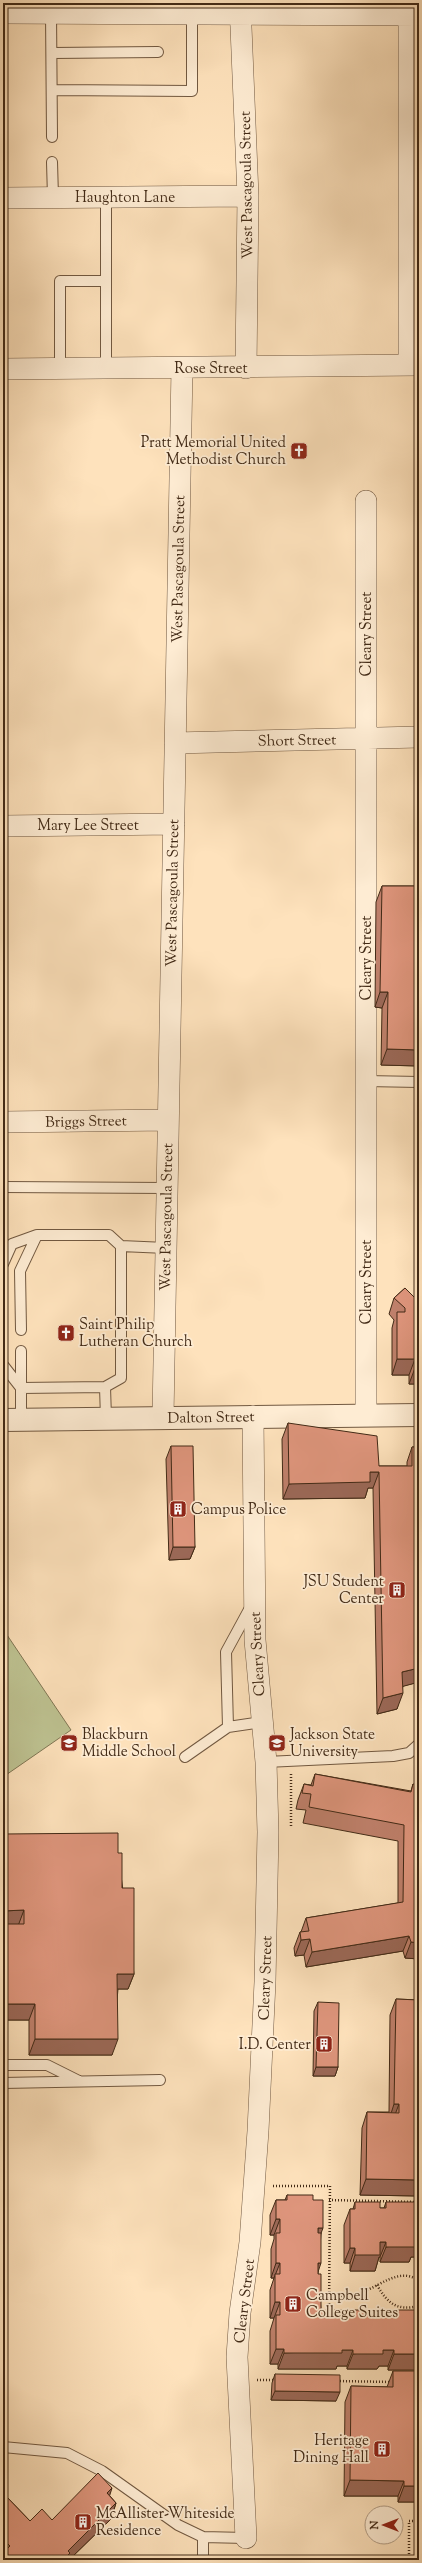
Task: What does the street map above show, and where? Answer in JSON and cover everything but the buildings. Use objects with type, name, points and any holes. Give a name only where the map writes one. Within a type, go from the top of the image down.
[{"type":"street","points":[[3,13],[62,9],[192,14],[240,9],[412,11],[414,365]]},
{"type":"street","name":"West Pascagoula Street","points":[[240,9],[248,196],[246,368]]},
{"type":"street","name":"Haughton Lane","points":[[3,198],[248,196]]},
{"type":"street","name":"Rose Street","points":[[3,369],[246,368],[414,365]]},
{"type":"street","name":"West Pascagoula Street","points":[[163,1417],[182,368]]},
{"type":"street","name":"Cleary Street","points":[[366,501],[366,1415]]},
{"type":"street","name":"Short Street","points":[[175,743],[419,737]]},
{"type":"street","name":"Mary Lee Street","points":[[3,826],[174,824]]},
{"type":"street","name":"Briggs Street","points":[[3,1122],[168,1120]]},
{"type":"street","name":"Dalton Street","points":[[12,1420],[419,1414]]},
{"type":"street","name":"Cleary Street","points":[[246,2538],[237,2356],[240,2313],[246,2282],[254,2186],[266,1982],[268,1832],[266,1762],[255,1640],[252,1416]]},
{"type":"lane","points":[[52,137],[52,53],[62,9]]},
{"type":"lane","points":[[52,90],[192,91],[192,14]]},
{"type":"lane","points":[[52,53],[158,52]]},
{"type":"lane","points":[[52,162],[53,197]]},
{"type":"lane","points":[[106,197],[106,368]]},
{"type":"lane","points":[[60,369],[60,282],[106,281]]},
{"type":"lane","points":[[366,1081],[419,1082]]},
{"type":"lane","points":[[3,1186],[167,1188]]},
{"type":"lane","points":[[3,1264],[12,1244],[37,1235],[108,1235],[121,1246],[166,1248]]},
{"type":"lane","points":[[21,1330],[20,1271],[37,1235]]},
{"type":"lane","points":[[21,1388],[105,1387],[121,1378],[121,1246]]},
{"type":"lane","points":[[12,1420],[21,1388],[21,1352]]},
{"type":"lane","points":[[3,1365],[21,1388]]},
{"type":"lane","points":[[105,1387],[106,1418]]},
{"type":"lane","points":[[228,1727],[226,1652],[255,1599]]},
{"type":"lane","points":[[185,1757],[228,1727],[262,1722]]},
{"type":"lane","points":[[266,1762],[393,1756],[410,1753],[419,1744]]},
{"type":"lane","points":[[3,2065],[47,2065],[80,2081]]},
{"type":"lane","points":[[3,2082],[160,2080]]},
{"type":"lane","points":[[3,2447],[67,2453],[102,2471],[178,2524],[203,2537],[246,2538]]},
{"type":"lane","points":[[203,2537],[203,2560]]},
{"type":"path","points":[[291,1760],[291,1826]]},
{"type":"path","points":[[254,2186],[330,2186],[329,2316]]},
{"type":"path","points":[[329,2200],[419,2202]]},
{"type":"path","points":[[329,2297],[362,2293],[390,2278],[412,2276],[419,2281]]},
{"type":"path","points":[[377,2285],[392,2305],[400,2308],[419,2306]]},
{"type":"path","points":[[238,2380],[278,2380]]},
{"type":"path","points":[[333,2381],[395,2382]]},
{"type":"path","points":[[409,2560],[409,2521],[419,2521]]},
{"type":"green space","points":[[3,1629],[71,1730],[3,1777]]},
{"type":"place","name":"Pratt Memorial United Methodist Church","points":[[299,451]]},
{"type":"place","name":"Saint Philip Lutheran Church","points":[[66,1333]]},
{"type":"place","name":"Campus Police","points":[[178,1509]]},
{"type":"place","name":"JSU Student Center","points":[[397,1590]]},
{"type":"place","name":"Blackburn Middle School","points":[[69,1743]]},
{"type":"place","name":"Jackson State University","points":[[277,1743]]},
{"type":"place","name":"I.D. Center","points":[[324,2044]]},
{"type":"place","name":"Campbell College Suites","points":[[293,2304]]},
{"type":"place","name":"Heritage Dining Hall","points":[[382,2449]]},
{"type":"place","name":"McAllister-Whiteside Residence","points":[[83,2522]]}]
